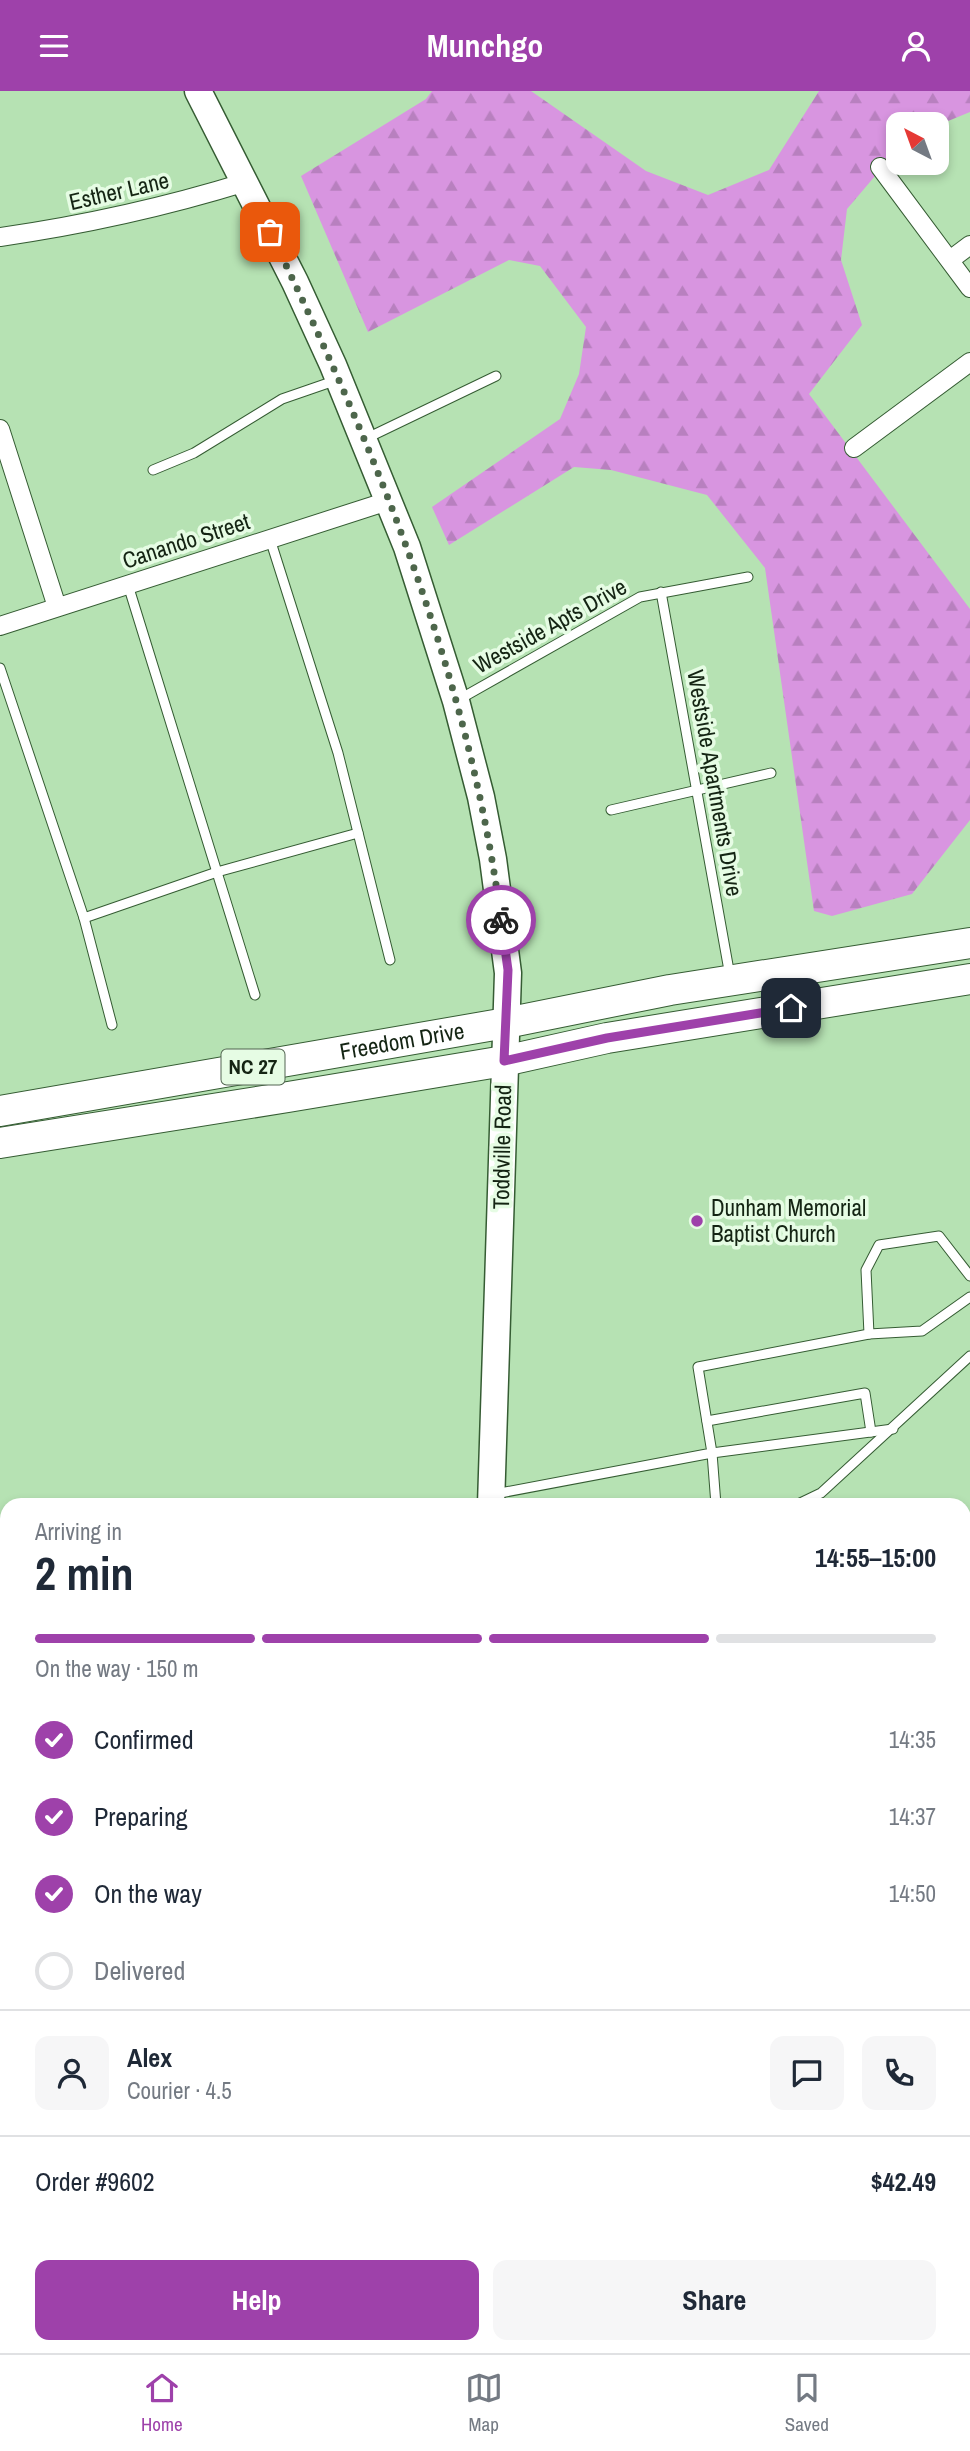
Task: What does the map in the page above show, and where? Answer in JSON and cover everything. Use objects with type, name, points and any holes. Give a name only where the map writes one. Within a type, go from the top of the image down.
[{"type":"main road","name":"Freedom Drive","points":[[0,1111],[731,981],[970,943]]},
{"type":"main road","name":"Freedom Drive","points":[[0,1143],[504,1061],[607,1038],[970,979]]},
{"type":"street","name":"Toddville Road","points":[[198,91],[246,182],[339,380],[423,589],[456,701],[493,859],[508,970],[491,1498]]},
{"type":"street","points":[[880,167],[970,288]]},
{"type":"street","name":"Esther Lane","points":[[0,237],[69,227],[179,203],[246,182]]},
{"type":"street","points":[[950,260],[970,244]]},
{"type":"street","points":[[855,448],[970,362]]},
{"type":"street","points":[[0,429],[57,607]]},
{"type":"street","name":"Canando Street","points":[[0,626],[388,501]]},
{"type":"lane","points":[[364,440],[496,376]]},
{"type":"lane","points":[[153,470],[194,453],[282,399],[339,380]]},
{"type":"lane","points":[[270,539],[338,753],[390,960]]},
{"type":"lane","name":"Westside Apts Drive","points":[[456,701],[617,608],[661,592],[748,577]]},
{"type":"lane","points":[[128,585],[255,995]]},
{"type":"lane","name":"Westside Apartments Drive","points":[[661,592],[731,981]]},
{"type":"lane","points":[[0,668],[84,918],[111,1025]]},
{"type":"lane","points":[[611,810],[771,773]]},
{"type":"lane","points":[[84,918],[217,872],[358,833]]},
{"type":"lane","points":[[869,1334],[866,1270],[878,1245],[939,1236],[970,1276]]},
{"type":"lane","points":[[715,1498],[712,1454],[698,1367],[869,1334],[922,1331],[970,1297]]},
{"type":"lane","points":[[811,1498],[821,1493],[893,1429],[970,1356]]},
{"type":"lane","points":[[707,1421],[865,1392],[871,1432]]},
{"type":"lane","points":[[501,1498],[712,1454],[893,1429]]},
{"type":"green space","points":[[432,91],[531,91],[646,171],[708,195],[769,170],[819,91],[970,91],[970,112],[949,121],[949,112],[886,112],[886,163],[847,209],[841,260],[862,325],[809,394],[970,609],[970,820],[912,894],[832,916],[814,911],[765,568],[707,495],[611,470],[574,467],[449,545],[432,507],[560,419],[579,374],[586,327],[540,266],[509,260],[368,332],[301,176],[426,99]]},
{"type":"way so far","points":[[270,232],[333,365],[423,589],[481,797],[501,920]]},
{"type":"place","name":"Dunham Memorial Baptist Church","points":[[697,1221]]},
{"type":"route","points":[[501,920],[508,970],[504,1061],[607,1038],[791,1008]]}]
